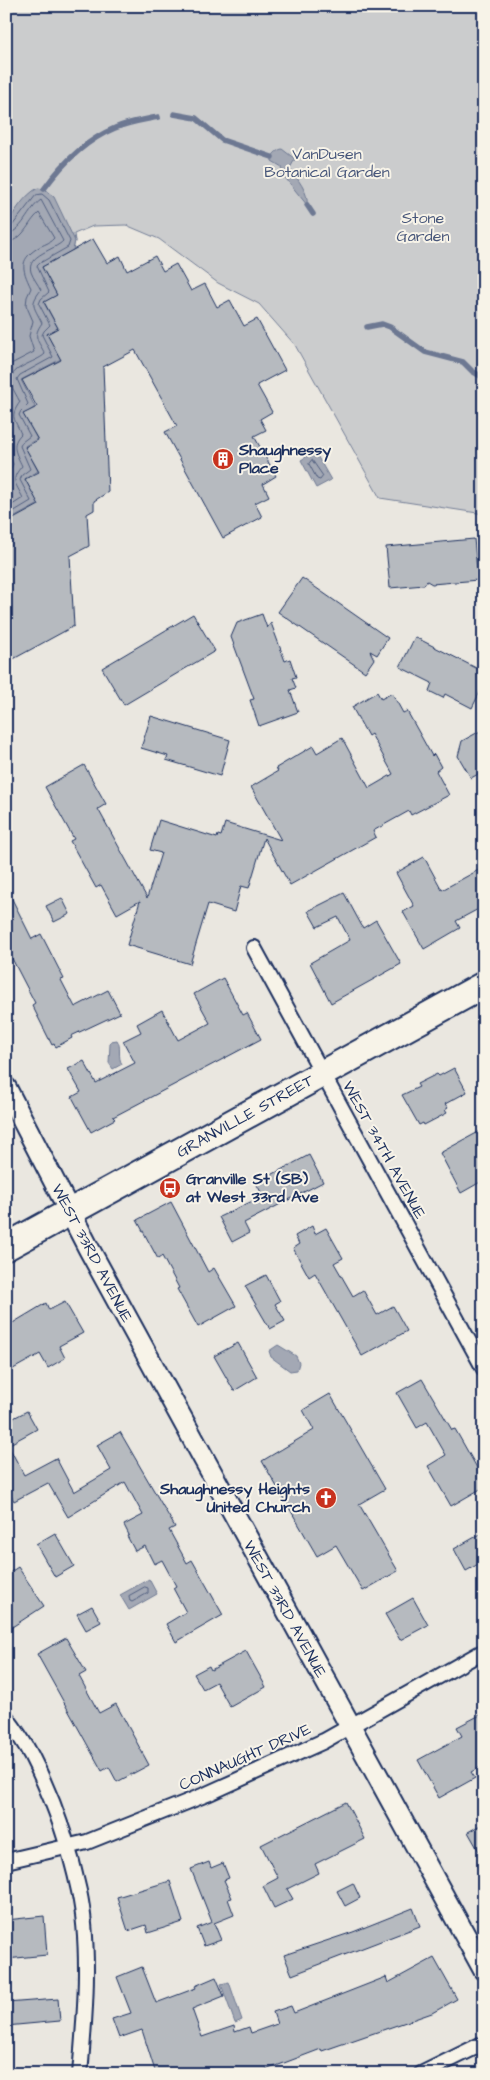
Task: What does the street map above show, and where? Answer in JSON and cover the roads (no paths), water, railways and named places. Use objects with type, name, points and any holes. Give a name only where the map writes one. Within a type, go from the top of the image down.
[{"type":"highway","name":"GRANVILLE STREET","points":[[6,1247],[484,985]]},
{"type":"street","name":"WEST 34TH AVENUE","points":[[254,948],[484,1369]]},
{"type":"street","name":"WEST 33RD AVENUE","points":[[6,1088],[70,1213],[484,1970]]},
{"type":"street","name":"CONNAUGHT DRIVE","points":[[6,1862],[87,1842],[207,1794],[324,1741],[484,1651]]},
{"type":"street","points":[[6,1717],[31,1754],[61,1822],[80,1893],[85,1946],[85,2020],[80,2074]]},
{"type":"street","points":[[421,2074],[484,2043]]},
{"type":"water","points":[[282,149],[295,159],[290,168],[304,190],[307,205],[283,175],[282,167],[272,161],[275,153]]},
{"type":"water","points":[[38,188],[44,189],[54,197],[75,241],[73,250],[42,267],[57,295],[44,303],[58,328],[47,334],[61,359],[21,380],[35,407],[24,415],[37,439],[25,446],[38,471],[25,479],[39,504],[6,522],[6,226],[24,200]]},
{"type":"water","points":[[315,452],[331,480],[316,488],[301,460]]},
{"type":"water","points":[[117,1040],[122,1064],[113,1069],[109,1063],[110,1044],[111,1041]]},
{"type":"water","points":[[278,1345],[296,1356],[299,1363],[297,1370],[290,1371],[271,1357],[269,1351]]},
{"type":"water","points":[[149,1579],[157,1594],[129,1610],[120,1595]]},
{"type":"water","points":[[229,1982],[242,2020],[235,2023],[221,1984]]},
{"type":"waterway","points":[[174,114],[196,118],[222,140],[272,157]]},
{"type":"waterway","points":[[44,189],[67,162],[94,139],[120,126],[158,117]]},
{"type":"waterway","points":[[307,205],[313,214]]},
{"type":"waterway","points":[[367,327],[382,324],[390,327],[425,352],[463,362],[472,371],[484,378]]},
{"type":"place","name":"Shaughnessy Place","points":[[223,459]]},
{"type":"place","name":"Granville St (SB) at West 33rd Ave","points":[[170,1188]]},
{"type":"place","name":"Shaughnessy Heights United Church","points":[[326,1498]]},
{"type":"park label","name":"VanDusen Botanical Garden","points":[[327,163]]},
{"type":"park label","name":"Stone Garden","points":[[423,227]]}]
